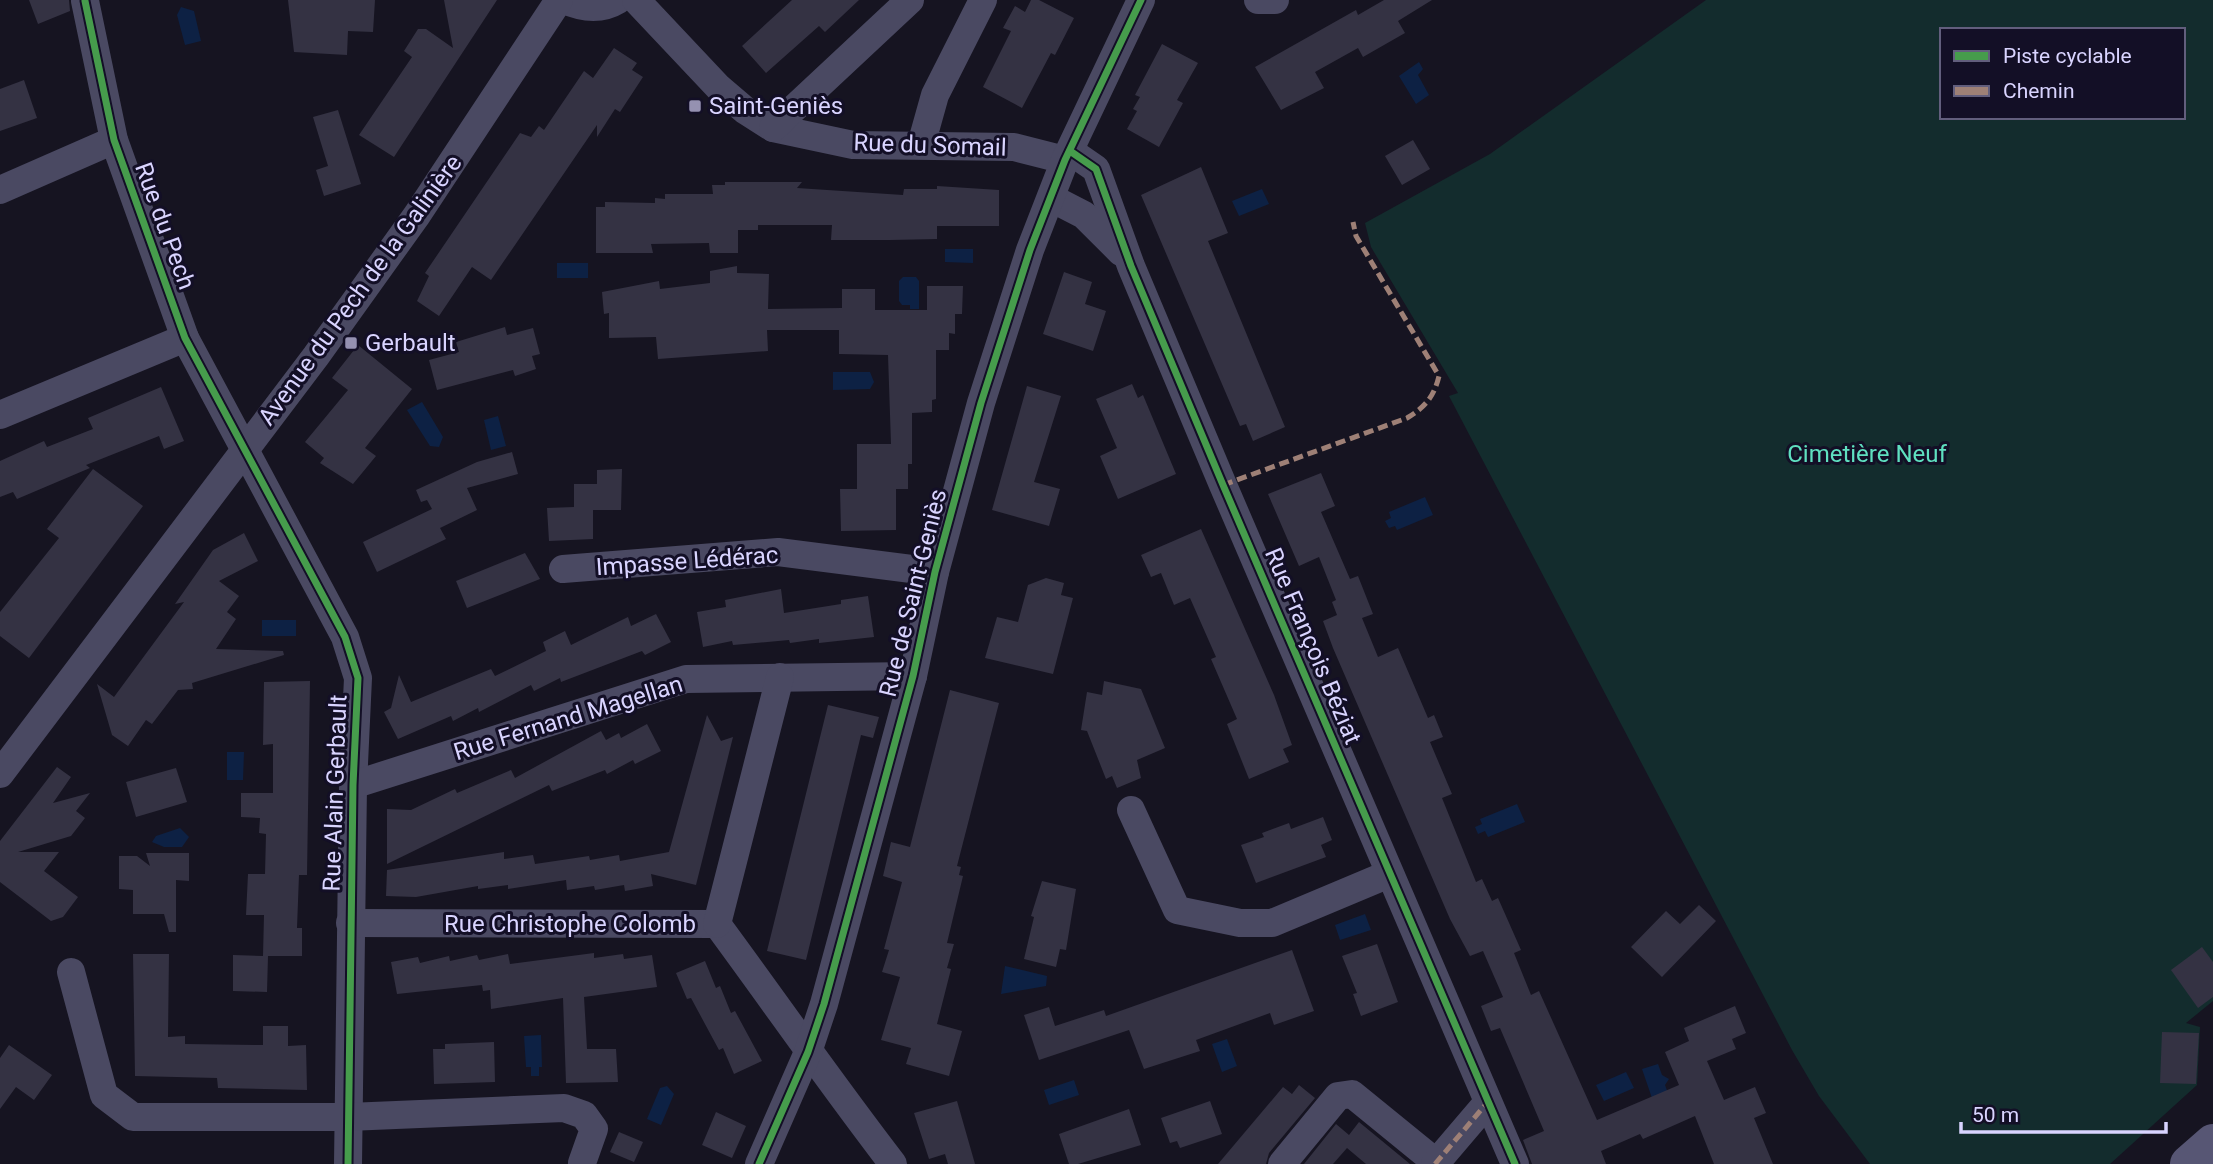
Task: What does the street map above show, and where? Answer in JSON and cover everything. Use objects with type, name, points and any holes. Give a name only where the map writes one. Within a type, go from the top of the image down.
[{"type":"street","points":[[562,0],[577,6],[595,8],[618,0]]},
{"type":"street","name":"Avenue du Pech de la Galinière","points":[[0,774],[244,451],[417,215],[562,0]]},
{"type":"street","name":"Rue du Somail","points":[[636,0],[719,88],[746,111],[774,128],[853,145],[1014,146],[1068,156]]},
{"type":"street","points":[[774,128],[909,0]]},
{"type":"street","points":[[921,145],[935,95],[983,0]]},
{"type":"street","name":"Rue de Saint-Geniès","points":[[759,1164],[808,1052],[824,1004],[913,676],[935,572],[981,403],[1030,250],[1068,156],[1141,0]]},
{"type":"street","points":[[1258,0],[1275,0]]},
{"type":"street","name":"Rue du Pech","points":[[85,1],[114,140],[185,338],[244,451]]},
{"type":"street","name":"Rue du Pech","points":[[0,190],[114,140]]},
{"type":"street","name":"Rue François Béziat","points":[[1068,156],[1096,169],[1131,266],[1515,1164]]},
{"type":"street","points":[[1051,198],[1084,215],[1100,228],[1131,266]]},
{"type":"street","points":[[0,415],[185,338]]},
{"type":"street","name":"Rue Alain Gerbault","points":[[244,451],[345,637],[358,678],[350,923],[348,1164]]},
{"type":"street","name":"Impasse Lédérac","points":[[563,569],[778,552],[935,572]]},
{"type":"street","name":"Rue Fernand Magellan","points":[[353,785],[657,686],[686,679],[913,676]]},
{"type":"street","points":[[717,924],[780,677]]},
{"type":"street","points":[[1131,810],[1177,910],[1240,923],[1272,923],[1389,874]]},
{"type":"street","name":"Rue Christophe Colomb","points":[[350,923],[717,924],[800,1036],[808,1052],[893,1164]]},
{"type":"street","points":[[71,972],[104,1095],[132,1117],[348,1117],[564,1108],[584,1115],[594,1129],[582,1163]]},
{"type":"street","points":[[1282,1164],[1338,1096],[1352,1094],[1437,1163],[1487,1103]]},
{"type":"street","points":[[2189,1164],[2213,1143]]},
{"type":"green space","name":"Cimetière Neuf","points":[[1706,0],[2213,0],[2213,1001],[2186,1023],[2200,1027],[2197,1085],[2110,1164],[1870,1164],[1819,1096],[1792,1050],[1449,396],[1458,393],[1371,247],[1365,223],[1490,154]]},
{"type":"water","points":[[181,7],[194,11],[201,41],[185,45],[177,15]]},
{"type":"water","points":[[1419,62],[1423,69],[1418,75],[1429,95],[1416,104],[1399,76]]},
{"type":"water","points":[[1262,189],[1269,204],[1239,216],[1232,201]]},
{"type":"water","points":[[945,249],[973,249],[973,263],[945,262]]},
{"type":"water","points":[[557,263],[588,263],[588,278],[557,278]]},
{"type":"water","points":[[903,277],[916,277],[919,281],[919,309],[910,309],[910,305],[902,305],[899,301],[899,281]]},
{"type":"water","points":[[833,372],[870,372],[874,382],[870,389],[833,390]]},
{"type":"water","points":[[422,402],[443,437],[439,447],[430,446],[407,410]]},
{"type":"water","points":[[498,416],[506,446],[491,450],[484,420]]},
{"type":"water","points":[[1425,497],[1433,515],[1397,530],[1395,526],[1389,528],[1385,521],[1391,518],[1389,512]]},
{"type":"water","points":[[262,620],[296,620],[296,636],[262,636]]},
{"type":"water","points":[[227,752],[244,752],[243,780],[227,780]]},
{"type":"water","points":[[1517,804],[1525,822],[1488,837],[1485,831],[1478,834],[1475,827],[1482,824],[1480,819]]},
{"type":"water","points":[[180,828],[189,837],[182,847],[164,847],[152,842],[156,836]]},
{"type":"water","points":[[1365,914],[1371,930],[1340,940],[1335,925]]},
{"type":"water","points":[[1005,966],[1047,976],[1046,986],[1001,994]]},
{"type":"water","points":[[541,1035],[542,1067],[539,1067],[539,1076],[531,1076],[531,1067],[526,1067],[524,1036]]},
{"type":"water","points":[[1227,1039],[1237,1066],[1222,1072],[1212,1044]]},
{"type":"water","points":[[1658,1064],[1662,1075],[1669,1079],[1665,1085],[1669,1096],[1653,1101],[1642,1069]]},
{"type":"water","points":[[1626,1072],[1634,1088],[1604,1101],[1596,1085]]},
{"type":"water","points":[[1074,1080],[1079,1095],[1049,1105],[1044,1090]]},
{"type":"water","points":[[667,1086],[674,1094],[661,1125],[647,1119],[660,1088]]},
{"type":"building","points":[[29,0],[69,0],[70,11],[38,24]]},
{"type":"building","points":[[288,0],[375,0],[373,32],[348,31],[347,55],[294,52]]},
{"type":"building","points":[[444,0],[497,0],[394,157],[359,135],[412,57],[404,51],[418,29],[426,29],[453,48]]},
{"type":"building","points":[[792,0],[859,0],[825,32],[819,26],[766,73],[742,46]]},
{"type":"building","points":[[1031,0],[1039,0],[1074,18],[1055,55],[1051,53],[1022,108],[983,87],[1011,31],[1003,28],[1015,6],[1025,12]]},
{"type":"building","points":[[1384,0],[1432,0],[1398,21],[1405,33],[1363,57],[1358,48],[1315,72],[1324,88],[1281,110],[1255,67],[1356,10],[1358,15]]},
{"type":"building","points":[[1162,44],[1198,63],[1177,100],[1183,103],[1159,147],[1127,129],[1137,111],[1133,109],[1140,97],[1135,95]]},
{"type":"building","points":[[614,48],[637,63],[632,70],[643,77],[620,112],[615,109],[597,137],[597,125],[491,280],[472,267],[439,316],[417,301],[429,276],[425,273],[520,133],[531,137],[539,126],[544,130],[584,71],[593,78]]},
{"type":"building","points":[[24,80],[37,118],[0,131],[0,89]]},
{"type":"building","points":[[338,110],[361,184],[324,196],[316,170],[328,166],[313,117]]},
{"type":"building","points":[[1413,140],[1430,169],[1402,185],[1385,156]]},
{"type":"building","points":[[1201,167],[1228,233],[1208,241],[1285,427],[1253,441],[1246,424],[1240,426],[1141,195]]},
{"type":"building","points":[[725,182],[802,182],[797,188],[903,195],[904,189],[937,189],[937,186],[999,190],[999,226],[937,226],[937,239],[831,240],[832,225],[758,225],[758,230],[738,230],[738,253],[710,253],[709,243],[651,244],[653,253],[596,253],[596,207],[605,207],[605,202],[655,203],[655,198],[665,199],[665,194],[713,194],[712,185],[725,185]]},
{"type":"building","points":[[737,266],[737,273],[769,274],[768,309],[842,308],[842,289],[875,289],[875,310],[927,310],[927,286],[963,286],[962,314],[955,314],[955,334],[949,333],[949,350],[936,350],[936,399],[932,400],[932,412],[912,413],[912,464],[908,464],[908,489],[896,489],[896,530],[841,531],[840,489],[857,489],[857,444],[891,444],[888,355],[839,354],[839,330],[767,330],[768,351],[658,359],[656,337],[609,338],[609,313],[604,314],[602,292],[659,281],[660,289],[710,283],[710,271]]},
{"type":"building","points":[[1064,272],[1092,282],[1085,304],[1106,311],[1093,351],[1043,334]]},
{"type":"building","points":[[505,327],[507,335],[533,328],[540,354],[532,356],[536,369],[515,376],[513,370],[437,390],[429,360],[459,352],[456,342]]},
{"type":"building","points":[[358,345],[412,389],[365,448],[376,456],[353,484],[320,463],[324,458],[305,442],[348,390],[332,378]]},
{"type":"building","points":[[1132,384],[1138,398],[1143,395],[1176,474],[1118,499],[1100,456],[1117,448],[1096,399]]},
{"type":"building","points":[[1027,386],[1061,396],[1034,482],[1060,489],[1049,526],[992,510]]},
{"type":"building","points":[[161,387],[184,441],[164,449],[159,436],[86,465],[90,468],[17,499],[13,492],[0,497],[0,461],[44,441],[47,447],[93,429],[88,418]]},
{"type":"building","points":[[512,452],[518,474],[467,488],[477,510],[440,528],[446,539],[377,572],[363,542],[432,509],[427,500],[421,502],[416,490],[477,462]]},
{"type":"building","points":[[93,469],[143,506],[29,658],[0,636],[0,612],[59,538],[47,529]]},
{"type":"building","points":[[622,469],[621,510],[593,510],[593,539],[549,541],[547,508],[574,507],[574,484],[597,484],[597,470]]},
{"type":"building","points":[[1321,473],[1335,506],[1321,512],[1350,579],[1358,576],[1373,614],[1362,618],[1378,657],[1398,648],[1428,718],[1434,715],[1443,737],[1430,742],[1452,794],[1442,798],[1476,882],[1482,879],[1492,901],[1498,898],[1521,950],[1514,953],[1531,995],[1539,991],[1597,1120],[1679,1085],[1665,1052],[1689,1041],[1684,1028],[1735,1006],[1746,1033],[1732,1039],[1736,1049],[1707,1061],[1724,1100],[1755,1087],[1766,1113],[1754,1118],[1773,1164],[1714,1164],[1695,1116],[1643,1139],[1640,1134],[1601,1151],[1606,1164],[1532,1164],[1523,1140],[1544,1131],[1500,1028],[1491,1031],[1481,1006],[1503,997],[1483,951],[1470,956],[1450,919],[1333,648],[1323,621],[1337,615],[1332,602],[1336,600],[1319,557],[1299,566],[1268,494]]},
{"type":"building","points":[[1201,529],[1274,695],[1292,745],[1283,749],[1289,762],[1249,779],[1227,724],[1237,719],[1211,659],[1216,657],[1190,598],[1174,605],[1161,573],[1151,577],[1141,555]]},
{"type":"building","points":[[244,533],[258,561],[219,581],[239,596],[227,612],[236,619],[216,649],[283,651],[284,655],[192,683],[193,689],[178,690],[152,724],[146,720],[128,746],[112,735],[97,684],[114,697],[184,602],[175,604],[213,550]]},
{"type":"building","points":[[525,553],[540,579],[467,608],[456,581]]},
{"type":"building","points":[[1046,578],[1064,583],[1061,595],[1073,598],[1053,674],[985,658],[997,617],[1018,622],[1028,585]]},
{"type":"building","points":[[781,589],[784,613],[841,604],[841,600],[868,596],[874,637],[819,643],[819,639],[733,645],[732,641],[703,647],[697,612],[726,607],[725,600]]},
{"type":"building","points":[[656,614],[671,642],[645,655],[642,651],[561,682],[560,678],[534,691],[531,685],[479,712],[478,708],[453,721],[451,716],[398,739],[384,712],[391,708],[399,675],[411,702],[491,669],[495,676],[546,651],[543,642],[565,631],[571,645],[628,617],[631,626]]},
{"type":"building","points":[[310,681],[307,875],[299,875],[297,928],[302,928],[302,956],[268,956],[267,992],[233,991],[233,955],[263,956],[264,915],[246,915],[248,874],[265,874],[266,834],[259,833],[260,818],[241,817],[241,793],[273,793],[273,744],[263,745],[264,682]]},
{"type":"building","points":[[1104,681],[1141,689],[1165,748],[1137,760],[1141,778],[1117,788],[1112,776],[1106,779],[1087,731],[1081,730],[1087,692],[1102,695]]},
{"type":"building","points":[[950,690],[999,703],[957,866],[961,867],[959,875],[963,876],[947,943],[954,944],[947,968],[951,969],[937,1024],[962,1031],[949,1076],[906,1064],[911,1048],[881,1040],[900,977],[882,972],[889,950],[884,949],[902,882],[883,876],[891,842],[910,847]]},
{"type":"building","points":[[828,705],[879,717],[873,738],[861,735],[806,960],[767,951]]},
{"type":"building","points":[[707,715],[721,741],[733,737],[696,885],[651,874],[653,886],[625,891],[624,885],[595,890],[594,886],[567,890],[566,880],[508,889],[508,885],[478,889],[478,886],[416,897],[386,896],[387,870],[504,852],[504,859],[533,855],[535,864],[589,856],[590,860],[619,855],[620,861],[669,852]]},
{"type":"building","points":[[647,724],[661,751],[635,764],[633,760],[607,774],[605,770],[552,791],[549,785],[387,864],[387,809],[411,810],[455,789],[457,793],[511,770],[515,778],[601,731],[606,740],[619,733],[621,738]]},
{"type":"building","points":[[57,767],[71,777],[53,803],[90,793],[76,811],[85,818],[71,836],[18,852],[59,852],[44,871],[78,897],[63,917],[51,921],[0,882],[0,841]]},
{"type":"building","points":[[176,768],[187,802],[136,817],[126,782]]},
{"type":"building","points":[[1323,817],[1332,840],[1321,845],[1326,857],[1256,883],[1241,845],[1264,837],[1262,833],[1289,823],[1291,829]]},
{"type":"building","points":[[146,853],[189,853],[189,881],[176,880],[176,932],[169,932],[164,914],[133,914],[133,890],[119,889],[119,856],[137,856],[150,866]]},
{"type":"building","points":[[1042,881],[1076,889],[1066,950],[1060,949],[1056,967],[1024,959],[1034,917],[1031,916]]},
{"type":"building","points":[[1699,905],[1716,921],[1662,977],[1631,947],[1666,911],[1680,924]]},
{"type":"building","points":[[1377,944],[1398,1002],[1361,1016],[1353,994],[1357,993],[1342,956]]},
{"type":"building","points":[[2202,947],[2213,962],[2213,997],[2198,1008],[2171,970]]},
{"type":"building","points":[[1292,950],[1314,1011],[1274,1025],[1270,1013],[1196,1040],[1200,1051],[1144,1069],[1129,1030],[1039,1060],[1024,1015],[1049,1007],[1055,1026],[1104,1010],[1106,1016]]},
{"type":"building","points":[[594,953],[594,958],[623,954],[624,959],[652,955],[657,987],[584,997],[587,1049],[616,1049],[618,1082],[566,1083],[563,998],[491,1009],[490,990],[483,991],[482,985],[397,994],[391,962],[418,957],[420,963],[449,956],[450,961],[477,955],[479,960],[508,954],[510,964]]},
{"type":"building","points":[[133,954],[169,954],[168,1037],[185,1036],[185,1044],[263,1045],[263,1026],[288,1026],[288,1046],[306,1045],[307,1090],[218,1088],[217,1078],[135,1076]]},
{"type":"building","points":[[705,961],[716,988],[720,986],[731,1013],[735,1011],[762,1061],[734,1074],[723,1048],[719,1050],[691,998],[687,999],[676,973]]},
{"type":"building","points":[[2162,1032],[2199,1033],[2196,1084],[2160,1083]]},
{"type":"building","points":[[494,1042],[495,1082],[434,1084],[433,1049],[445,1049],[445,1044]]},
{"type":"building","points":[[9,1045],[52,1075],[34,1100],[16,1087],[0,1109],[0,1058]]},
{"type":"building","points":[[1299,1085],[1315,1098],[1269,1153],[1266,1164],[1218,1164],[1283,1087],[1292,1094]]},
{"type":"building","points":[[957,1101],[975,1164],[948,1164],[945,1154],[929,1159],[914,1113]]},
{"type":"building","points":[[1210,1101],[1222,1134],[1180,1148],[1177,1141],[1170,1143],[1161,1118]]},
{"type":"building","points":[[1129,1109],[1141,1145],[1078,1164],[1069,1164],[1059,1134]]},
{"type":"building","points":[[716,1112],[746,1126],[732,1158],[702,1145]]},
{"type":"building","points":[[1359,1122],[1410,1164],[1366,1164],[1347,1148],[1333,1164],[1304,1164],[1336,1124],[1349,1135]]},
{"type":"building","points":[[619,1132],[643,1142],[634,1162],[610,1152]]},
{"type":"marked path","points":[[1223,485],[1407,418],[1424,405],[1434,390],[1439,376],[1356,236],[1353,222]]},
{"type":"marked path","points":[[1435,1164],[1487,1103]]},
{"type":"cycle path","points":[[759,1164],[808,1052],[824,1004],[913,676],[935,572],[981,403],[1030,250],[1065,160],[1141,0]]},
{"type":"cycle path","points":[[85,1],[114,140],[185,338],[345,637],[358,678],[353,785],[348,1164]]},
{"type":"cycle path","points":[[1070,151],[1096,169],[1131,266],[1223,485],[1515,1164]]},
{"type":"place","name":"Saint-Geniès","points":[[695,106]]},
{"type":"place","name":"Gerbault","points":[[351,343]]}]
